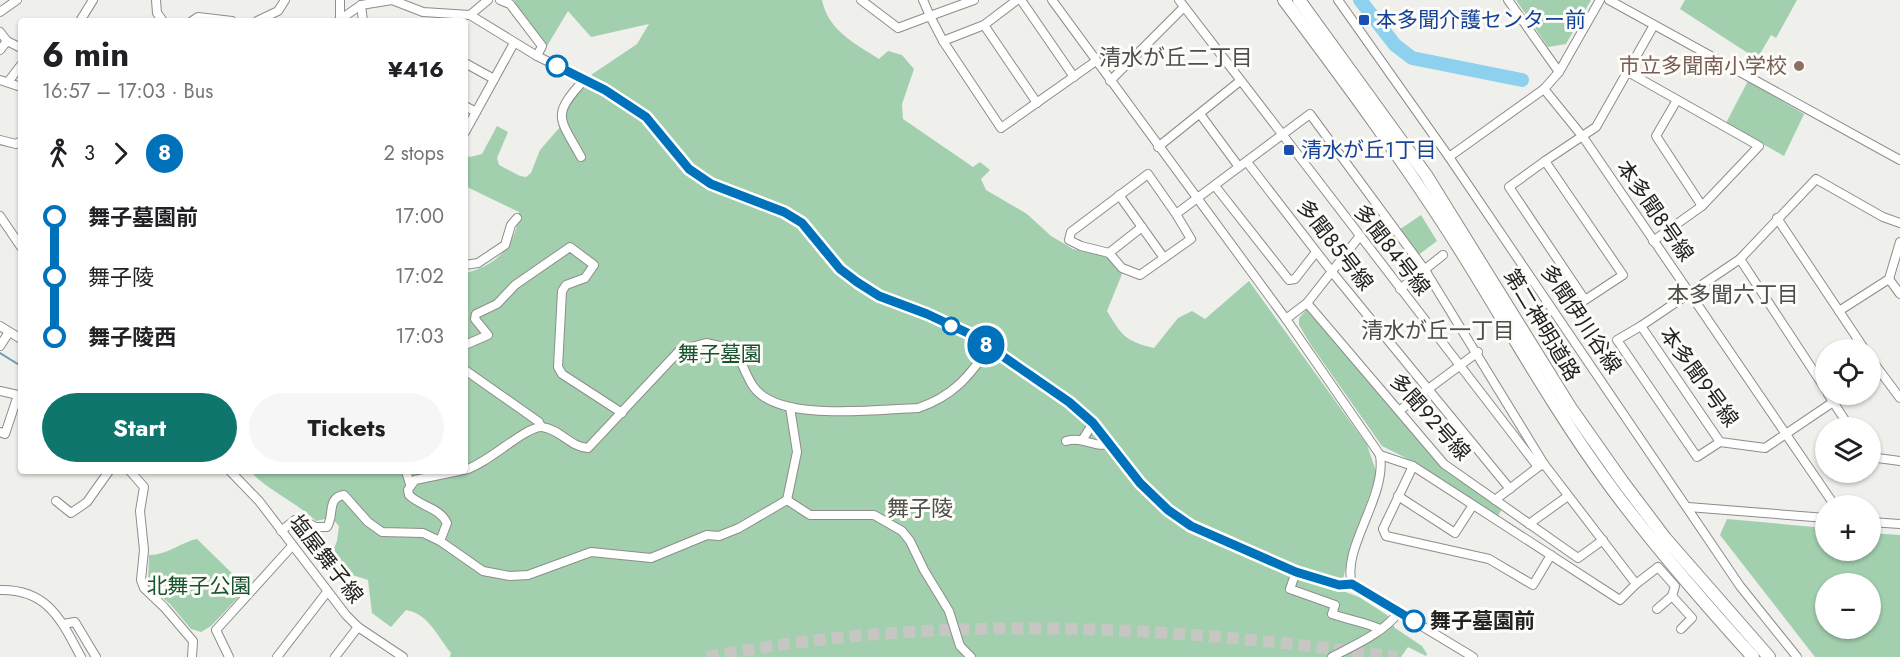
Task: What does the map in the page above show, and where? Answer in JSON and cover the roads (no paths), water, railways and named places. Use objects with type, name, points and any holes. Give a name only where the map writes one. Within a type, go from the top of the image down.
[{"type":"highway","name":"第二神明道路","points":[[1284,0],[1359,101],[1422,192],[1559,413],[1612,489],[1655,545],[1753,657]]},
{"type":"highway","name":"第二神明道路","points":[[1299,0],[1426,175],[1570,407],[1622,481],[1665,538],[1769,657]]},
{"type":"street","points":[[0,12],[17,0]]},
{"type":"street","points":[[82,18],[93,0]]},
{"type":"street","points":[[156,0],[157,13],[161,18]]},
{"type":"street","points":[[263,18],[278,11],[285,0]]},
{"type":"street","points":[[339,18],[340,0]]},
{"type":"street","points":[[342,18],[361,5],[392,0],[423,12],[470,15],[537,56],[626,102],[646,117],[689,169],[711,184],[784,212],[802,223],[840,269],[857,282],[879,296],[927,314],[990,347],[1069,402],[1093,423],[1140,483],[1168,510],[1191,526],[1296,572],[1339,585],[1352,584],[1473,657]]},
{"type":"street","points":[[470,15],[488,0]]},
{"type":"street","points":[[500,0],[510,4],[542,46],[537,56]]},
{"type":"street","points":[[861,0],[898,28],[972,0]]},
{"type":"street","points":[[923,0],[943,41],[1001,128],[1096,62]]},
{"type":"street","points":[[943,41],[984,26],[1019,0],[1074,77]]},
{"type":"street","points":[[1052,0],[1286,319],[1380,455],[1382,476],[1360,533],[1350,576],[1352,584]]},
{"type":"street","name":"多聞伊川谷線","points":[[1338,0],[1449,158],[1740,586],[1797,657]]},
{"type":"street","points":[[1508,0],[1559,72]]},
{"type":"street","points":[[1449,158],[1544,89],[1559,72],[1600,0]]},
{"type":"street","points":[[1609,0],[1900,160]]},
{"type":"street","points":[[1110,81],[1181,3]]},
{"type":"street","name":"多聞８４号線","points":[[1181,3],[1458,365],[1568,496],[1636,585]]},
{"type":"street","points":[[361,5],[363,18]]},
{"type":"street","points":[[1545,161],[1623,275],[1586,300],[1509,187],[1545,161],[1596,127],[1654,24]]},
{"type":"street","points":[[984,26],[1037,103]]},
{"type":"street","points":[[0,32],[8,41],[18,46]]},
{"type":"street","points":[[0,50],[8,41]]},
{"type":"street","points":[[468,127],[514,43]]},
{"type":"street","points":[[468,65],[494,80]]},
{"type":"street","points":[[4,81],[18,68]]},
{"type":"street","points":[[1628,72],[1759,146],[1702,206],[1653,241]]},
{"type":"street","points":[[581,157],[563,126],[561,111],[564,103],[584,80]]},
{"type":"street","points":[[1158,147],[1240,81]]},
{"type":"street","name":"本多聞８号線","points":[[1544,89],[1583,137],[1827,495]]},
{"type":"street","points":[[1677,100],[1656,136],[1702,206]]},
{"type":"street","points":[[468,108],[476,112]]},
{"type":"street","name":"多聞８５号線","points":[[1200,114],[1510,489]]},
{"type":"street","points":[[1176,214],[1310,114],[1425,270],[1478,352],[1541,466],[1496,500]]},
{"type":"street","points":[[0,140],[18,143]]},
{"type":"street","points":[[1148,174],[1191,239],[1140,274],[1122,268],[1108,253],[1081,246],[1069,240],[1071,232],[1119,195],[1148,174]]},
{"type":"street","name":"本多聞９号線","points":[[1822,405],[1765,448],[1720,442],[1641,326],[1740,259],[1816,178],[1883,217],[1900,223]]},
{"type":"street","points":[[1215,186],[1289,280],[1295,279],[1316,252]]},
{"type":"street","points":[[1119,195],[1164,258]]},
{"type":"street","points":[[0,216],[18,243]]},
{"type":"street","points":[[468,265],[478,263],[505,245],[511,225],[517,218]]},
{"type":"street","points":[[1777,218],[1858,339]]},
{"type":"street","points":[[1108,253],[1142,227]]},
{"type":"street","points":[[1286,319],[1307,303],[1359,237]]},
{"type":"street","points":[[1839,311],[1889,279],[1900,242]]},
{"type":"street","points":[[468,344],[488,335],[475,319],[476,314],[497,304],[515,285],[570,247],[594,265],[585,278],[566,285],[562,291],[558,367],[562,374],[622,413]]},
{"type":"street","points":[[1400,290],[1443,255]]},
{"type":"street","points":[[1740,259],[1815,373]]},
{"type":"street","points":[[1889,279],[1900,294]]},
{"type":"street","name":"多聞９２号線","points":[[1307,303],[1444,464],[1578,558],[1603,540]]},
{"type":"street","points":[[0,326],[18,337]]},
{"type":"street","points":[[1641,326],[1617,340],[1697,457],[1720,442]]},
{"type":"street","points":[[0,346],[9,332]]},
{"type":"street","points":[[468,469],[476,467],[529,431],[541,427],[551,430],[578,448],[588,448],[680,350],[706,343],[734,349],[744,363],[753,387],[770,399],[790,407],[828,411],[918,408],[939,399],[966,380],[990,347]]},
{"type":"street","points":[[1400,410],[1478,352]]},
{"type":"street","points":[[468,372],[539,423],[541,427]]},
{"type":"street","points":[[1881,373],[1900,398]]},
{"type":"street","points":[[0,391],[18,395],[5,434],[0,432]]},
{"type":"street","points":[[281,531],[295,520],[302,519],[315,527],[327,527],[331,521],[332,501],[336,496],[344,495],[368,522],[382,532],[423,533],[483,571],[497,576],[528,575],[591,552],[651,558],[707,535],[719,536],[739,528],[788,500],[797,452],[790,407]]},
{"type":"street","points":[[1083,439],[1093,423]]},
{"type":"street","points":[[1065,441],[1083,439],[1096,445],[1110,444]]},
{"type":"street","points":[[1380,455],[1413,466],[1620,600],[1658,567],[1675,586],[1672,596],[1657,609]]},
{"type":"street","points":[[1881,458],[1900,460]]},
{"type":"street","points":[[1413,466],[1383,529],[1386,536],[1489,559],[1533,585],[1551,555]]},
{"type":"street","points":[[56,501],[71,513],[87,502],[107,474]]},
{"type":"street","points":[[133,474],[144,487],[140,511],[144,550],[141,580],[144,588],[193,641],[191,656]]},
{"type":"street","name":"塩屋舞子線","points":[[233,474],[259,501],[327,592],[358,627],[391,654],[403,657]]},
{"type":"street","points":[[407,474],[410,484],[409,495],[414,501],[442,514],[447,523],[440,542]]},
{"type":"street","points":[[410,484],[415,480],[444,474]]},
{"type":"street","points":[[1398,496],[1455,533],[1473,505]]},
{"type":"street","points":[[1529,524],[1568,496]]},
{"type":"street","points":[[788,500],[810,515],[823,517],[874,515],[902,531],[910,540],[924,570],[950,611],[960,646],[971,657]]},
{"type":"street","points":[[1688,507],[1815,517]]},
{"type":"street","points":[[1881,523],[1900,524]]},
{"type":"street","points":[[229,657],[216,630],[292,546]]},
{"type":"street","points":[[1296,572],[1290,589],[1335,605],[1332,614],[1357,623],[1366,622],[1380,629]]},
{"type":"street","points":[[0,590],[32,594],[47,604],[63,624],[81,657]]},
{"type":"street","points":[[277,657],[327,592]]},
{"type":"street","points":[[1672,596],[1692,618],[1681,629]]},
{"type":"street","points":[[1332,657],[1392,621],[1399,612]]},
{"type":"street","points":[[63,624],[75,622],[96,657]]},
{"type":"street","points":[[335,657],[358,627]]},
{"type":"waterway","points":[[1360,0],[1395,45],[1412,58],[1522,80]]},
{"type":"waterway","points":[[0,353],[18,364]]},
{"type":"tunnel","points":[[707,657],[794,643],[881,634],[966,629],[1052,628],[1223,637],[1397,657]]},
{"type":"place","name":"本多聞介護センター前","points":[[1364,20]]},
{"type":"place","name":"市立多聞南小学校","points":[[1799,66]]},
{"type":"place","name":"清水が丘1丁目","points":[[1289,150]]},
{"type":"place","name":"舞子墓園前","points":[[1414,621]]},
{"type":"district","name":"清水が丘二丁目","points":[[1176,57]]},
{"type":"district","name":"本多聞六丁目","points":[[1733,294]]},
{"type":"district","name":"清水が丘一丁目","points":[[1438,330]]},
{"type":"district","name":"舞子陵","points":[[920,508]]},
{"type":"park label","name":"舞子墓園","points":[[720,354]]},
{"type":"park label","name":"北舞子公園","points":[[199,586]]}]
